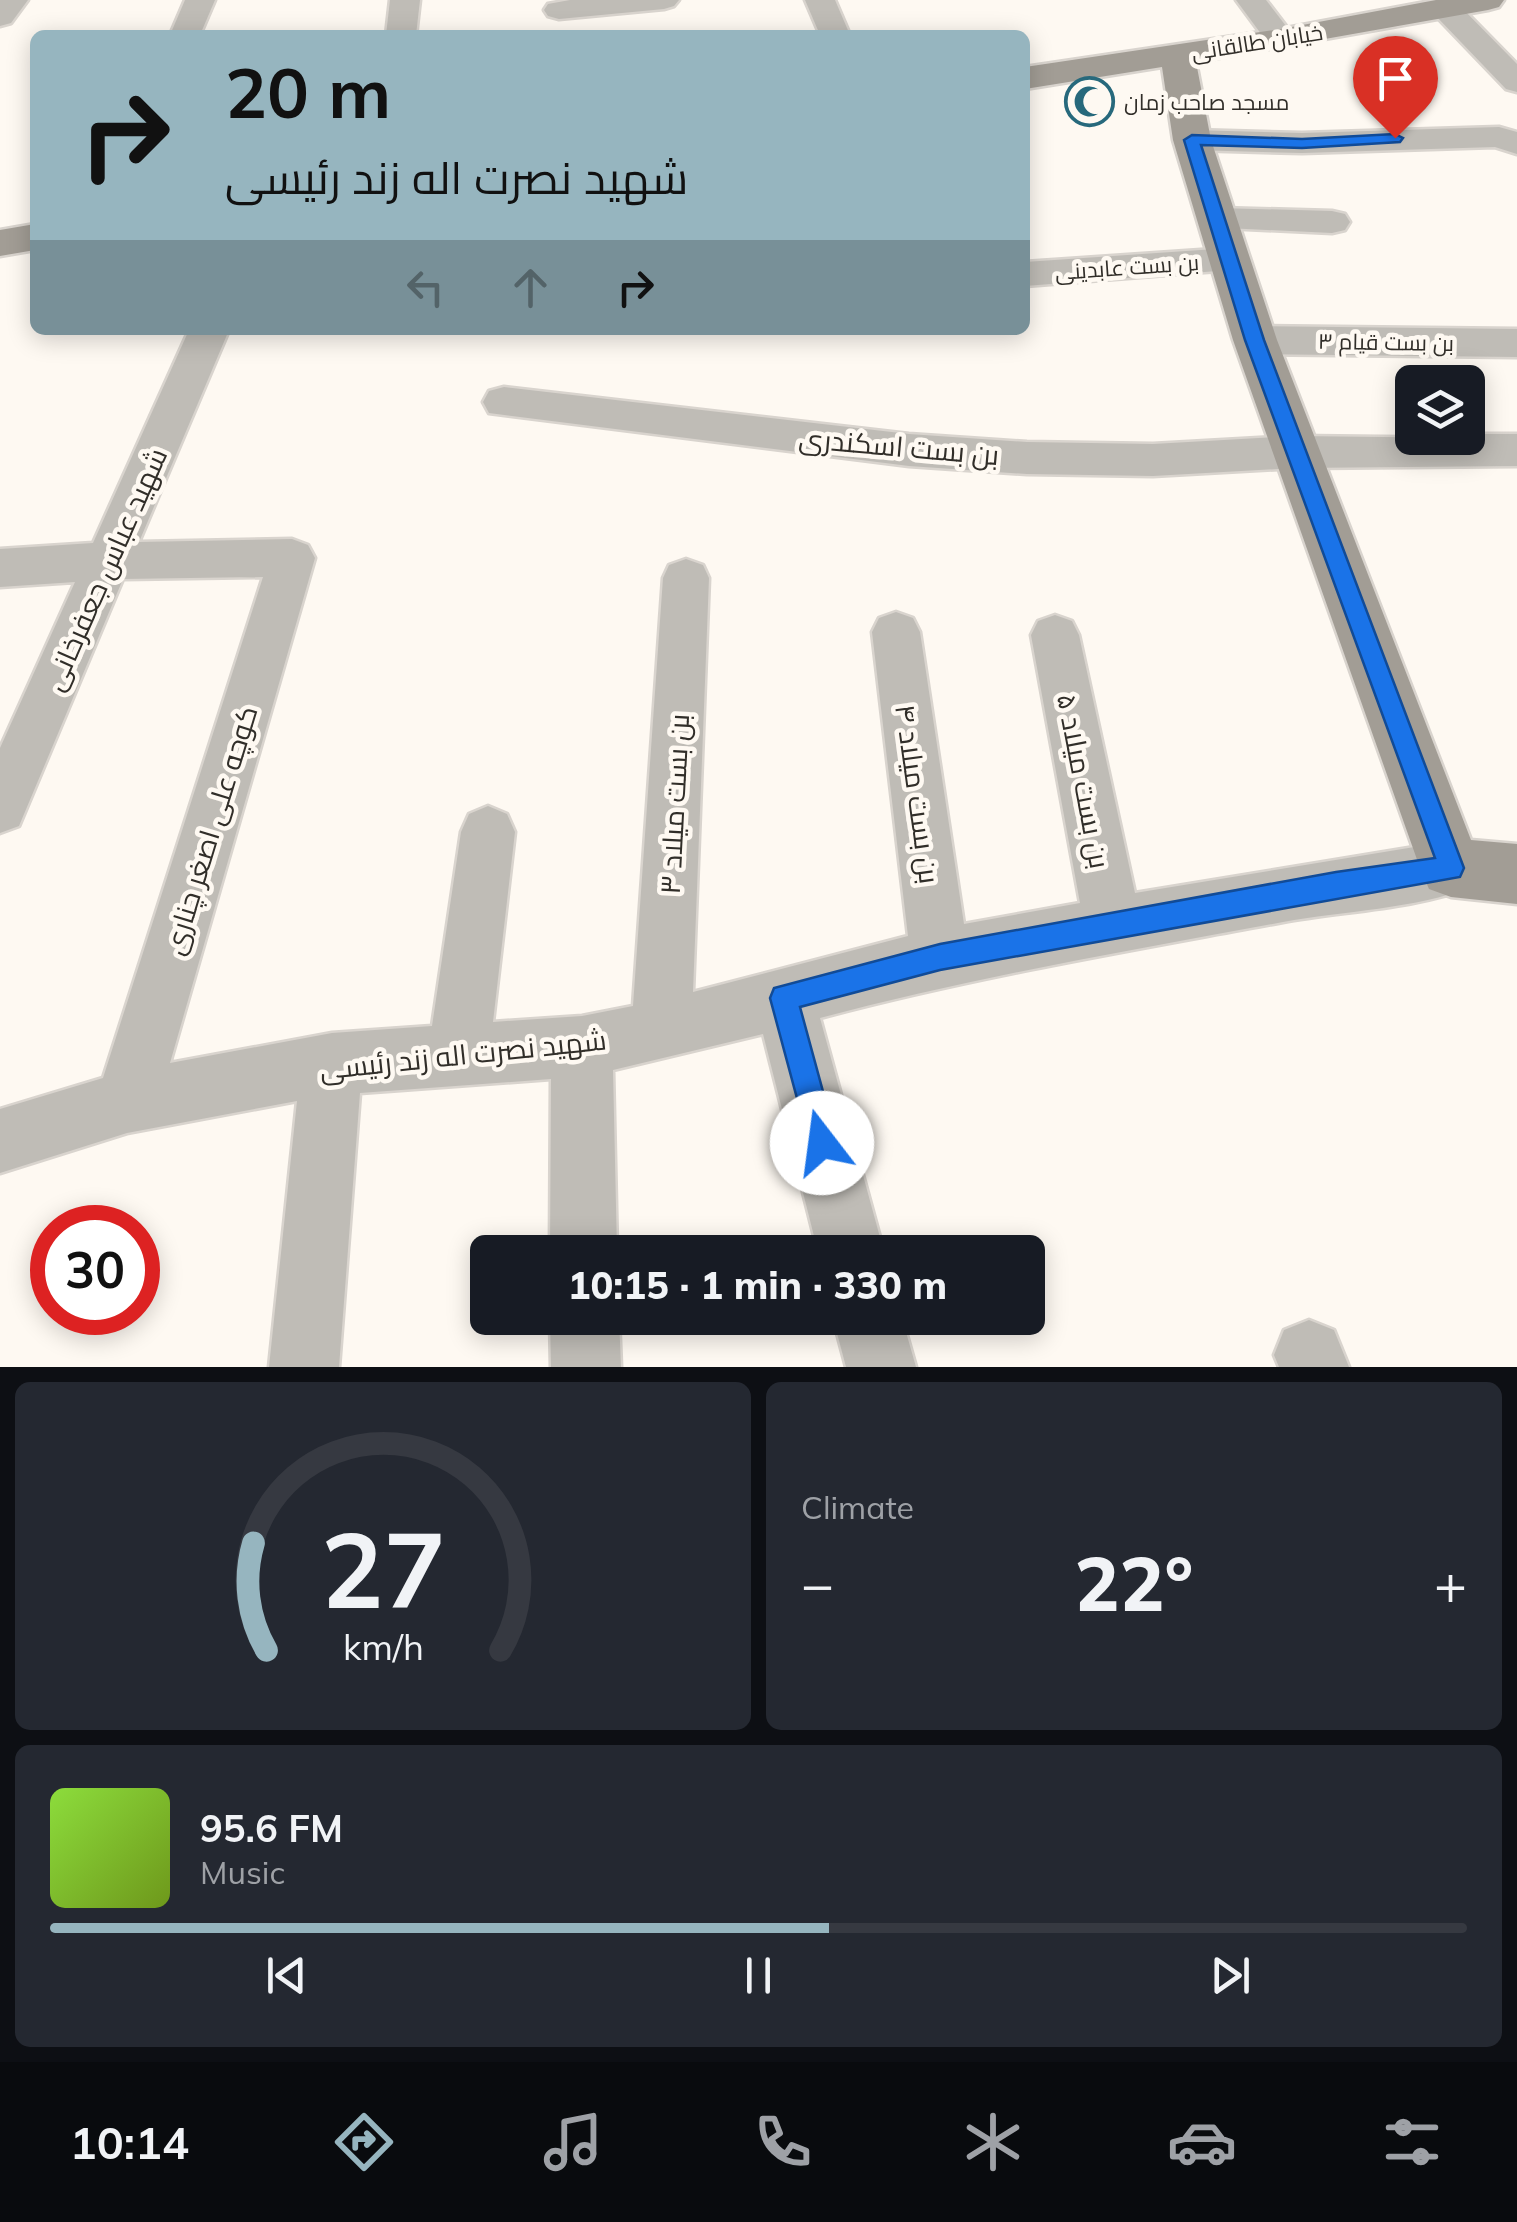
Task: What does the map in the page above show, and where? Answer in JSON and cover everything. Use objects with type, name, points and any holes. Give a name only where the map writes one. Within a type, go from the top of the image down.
[{"type":"street","points":[[0,17],[13,0]]},
{"type":"street","points":[[187,30],[200,0]]},
{"type":"street","points":[[402,30],[405,0]]},
{"type":"street","points":[[560,15],[664,0]]},
{"type":"street","points":[[820,0],[832,30]]},
{"type":"street","points":[[1251,0],[1280,39]]},
{"type":"street","name":"خیابان طالقانی","points":[[1030,77],[1280,39],[1488,0]]},
{"type":"street","points":[[1446,8],[1517,82]]},
{"type":"street","points":[[1177,54],[1192,140],[1254,340],[1451,868]]},
{"type":"street","points":[[1192,140],[1302,144],[1499,137],[1517,144]]},
{"type":"street","name":"بن بست عابدینی","points":[[1030,273],[1332,222]]},
{"type":"street","points":[[0,243],[30,238]]},
{"type":"street","name":"شهید عباس جعفرخانی","points":[[0,808],[207,335]]},
{"type":"street","name":"بن بست قیام ۳","points":[[1254,340],[1517,343]]},
{"type":"street","name":"بن بست اسکندری","points":[[504,402],[909,450],[1154,460],[1296,452],[1517,450]]},
{"type":"street","name":"کوچه علی اصغر چناری","points":[[108,561],[292,558],[128,1102]]},
{"type":"street","points":[[0,568],[108,561]]},
{"type":"street","name":"بن بست میلاد ۳","points":[[662,1030],[686,578]]},
{"type":"street","name":"بن بست میلاد ۴","points":[[896,632],[940,957]]},
{"type":"street","name":"بن بست میلاد ۵","points":[[1055,636],[1113,926]]},
{"type":"street","points":[[459,1053],[488,832]]},
{"type":"street","name":"شهید نصرت اله زند رئیسی","points":[[0,1141],[128,1102],[332,1064],[582,1046],[662,1030],[940,957],[1336,884],[1451,868],[1517,874]]},
{"type":"street","points":[[784,998],[847,1235]]},
{"type":"street","points":[[582,1046],[584,1235]]},
{"type":"street","points":[[304,1367],[332,1064]]},
{"type":"street","points":[[585,1335],[586,1367]]},
{"type":"street","points":[[873,1335],[881,1367]]},
{"type":"place","name":"مسجد صاحب زمان","points":[[1089,102]]},
{"type":"route","points":[[822,1143],[784,998],[940,957],[1336,884],[1451,868],[1254,340],[1192,140],[1302,144],[1395,138]]}]
